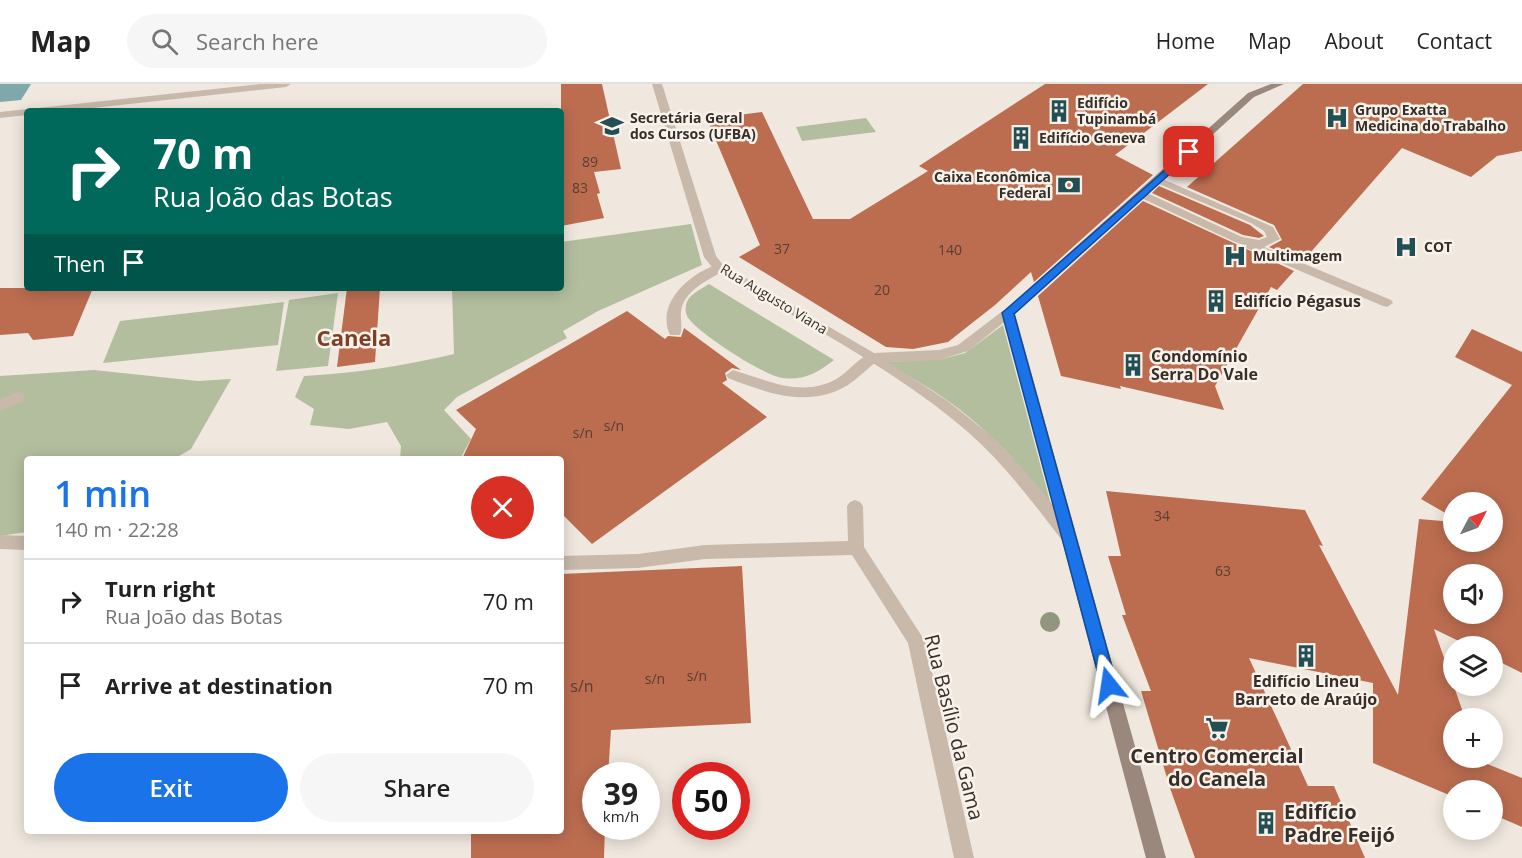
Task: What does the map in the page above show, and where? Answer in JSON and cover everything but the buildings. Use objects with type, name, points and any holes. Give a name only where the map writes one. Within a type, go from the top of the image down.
[{"type":"main road","points":[[1156,858],[1008,313],[1251,95],[1279,84]]},
{"type":"street","points":[[151,99],[158,84]]},
{"type":"street","points":[[66,108],[286,84]]},
{"type":"street","name":"Rua Augusto Viana","points":[[657,84],[710,257],[719,268],[872,358],[928,394],[984,438],[1017,471],[1067,534]]},
{"type":"street","points":[[0,115],[24,112]]},
{"type":"street","points":[[1158,180],[1255,221],[1269,229],[1274,239],[1260,244],[1239,240]]},
{"type":"street","points":[[1141,194],[1239,240],[1387,303]]},
{"type":"street","points":[[675,332],[672,309],[677,299],[719,268]]},
{"type":"street","points":[[733,375],[770,389],[793,394],[815,393],[838,384],[872,358],[939,355],[963,348],[1008,313]]},
{"type":"street","points":[[0,406],[18,397]]},
{"type":"street","points":[[564,563],[638,561],[705,552],[856,548],[855,506]]},
{"type":"street","points":[[0,543],[24,543]]},
{"type":"street","name":"Rua Basílio da Gama","points":[[856,548],[916,641],[964,858]]},
{"type":"green space","points":[[866,118],[876,132],[802,141],[796,127]]},
{"type":"green space","points":[[691,224],[702,265],[598,311],[563,331],[567,338],[457,397],[444,410],[471,439],[462,456],[400,456],[401,446],[387,422],[349,429],[310,425],[314,409],[295,397],[304,376],[379,368],[454,354],[452,291],[564,291],[564,242]]},
{"type":"green space","points":[[709,284],[834,360],[810,375],[790,379],[774,376],[733,353],[695,326],[687,316],[686,308],[689,299]]},
{"type":"green space","points":[[338,293],[328,366],[276,371],[289,300]]},
{"type":"green space","points":[[284,302],[278,345],[103,363],[120,321]]},
{"type":"green space","points":[[1003,325],[1051,505],[1017,463],[979,426],[943,397],[885,362],[942,359],[965,353]]},
{"type":"green space","points":[[94,370],[198,381],[231,379],[191,449],[179,456],[24,456],[24,532],[0,536],[0,376]]},
{"type":"water","points":[[0,84],[31,84],[21,100],[0,102]]},
{"type":"place","name":"Edifício Tupinambá","points":[[1059,111]]},
{"type":"place","name":"Grupo Exatta Medicina do Trabalho","points":[[1337,118]]},
{"type":"place","name":"Secretária Geral dos Cursos (UFBA)","points":[[612,126]]},
{"type":"place","name":"Edifício Geneva","points":[[1021,138]]},
{"type":"place","name":"Caixa Econômica Federal","points":[[1069,185]]},
{"type":"place","name":"COT","points":[[1406,247]]},
{"type":"place","name":"Multimagem","points":[[1235,256]]},
{"type":"place","name":"Edifício Pégasus","points":[[1216,301]]},
{"type":"place","name":"Condomínio Serra Do Vale","points":[[1133,365]]},
{"type":"place","name":"Edifício Lineu Barreto de Araújo","points":[[1306,656]]},
{"type":"place","name":"Centro Comercial do Canela","points":[[1217,728]]},
{"type":"place","name":"Edifício Padre Feijó","points":[[1266,823]]},
{"type":"district","name":"Canela","points":[[354,338]]},
{"type":"route","points":[[1109,685],[1008,313],[1189,152]]}]
